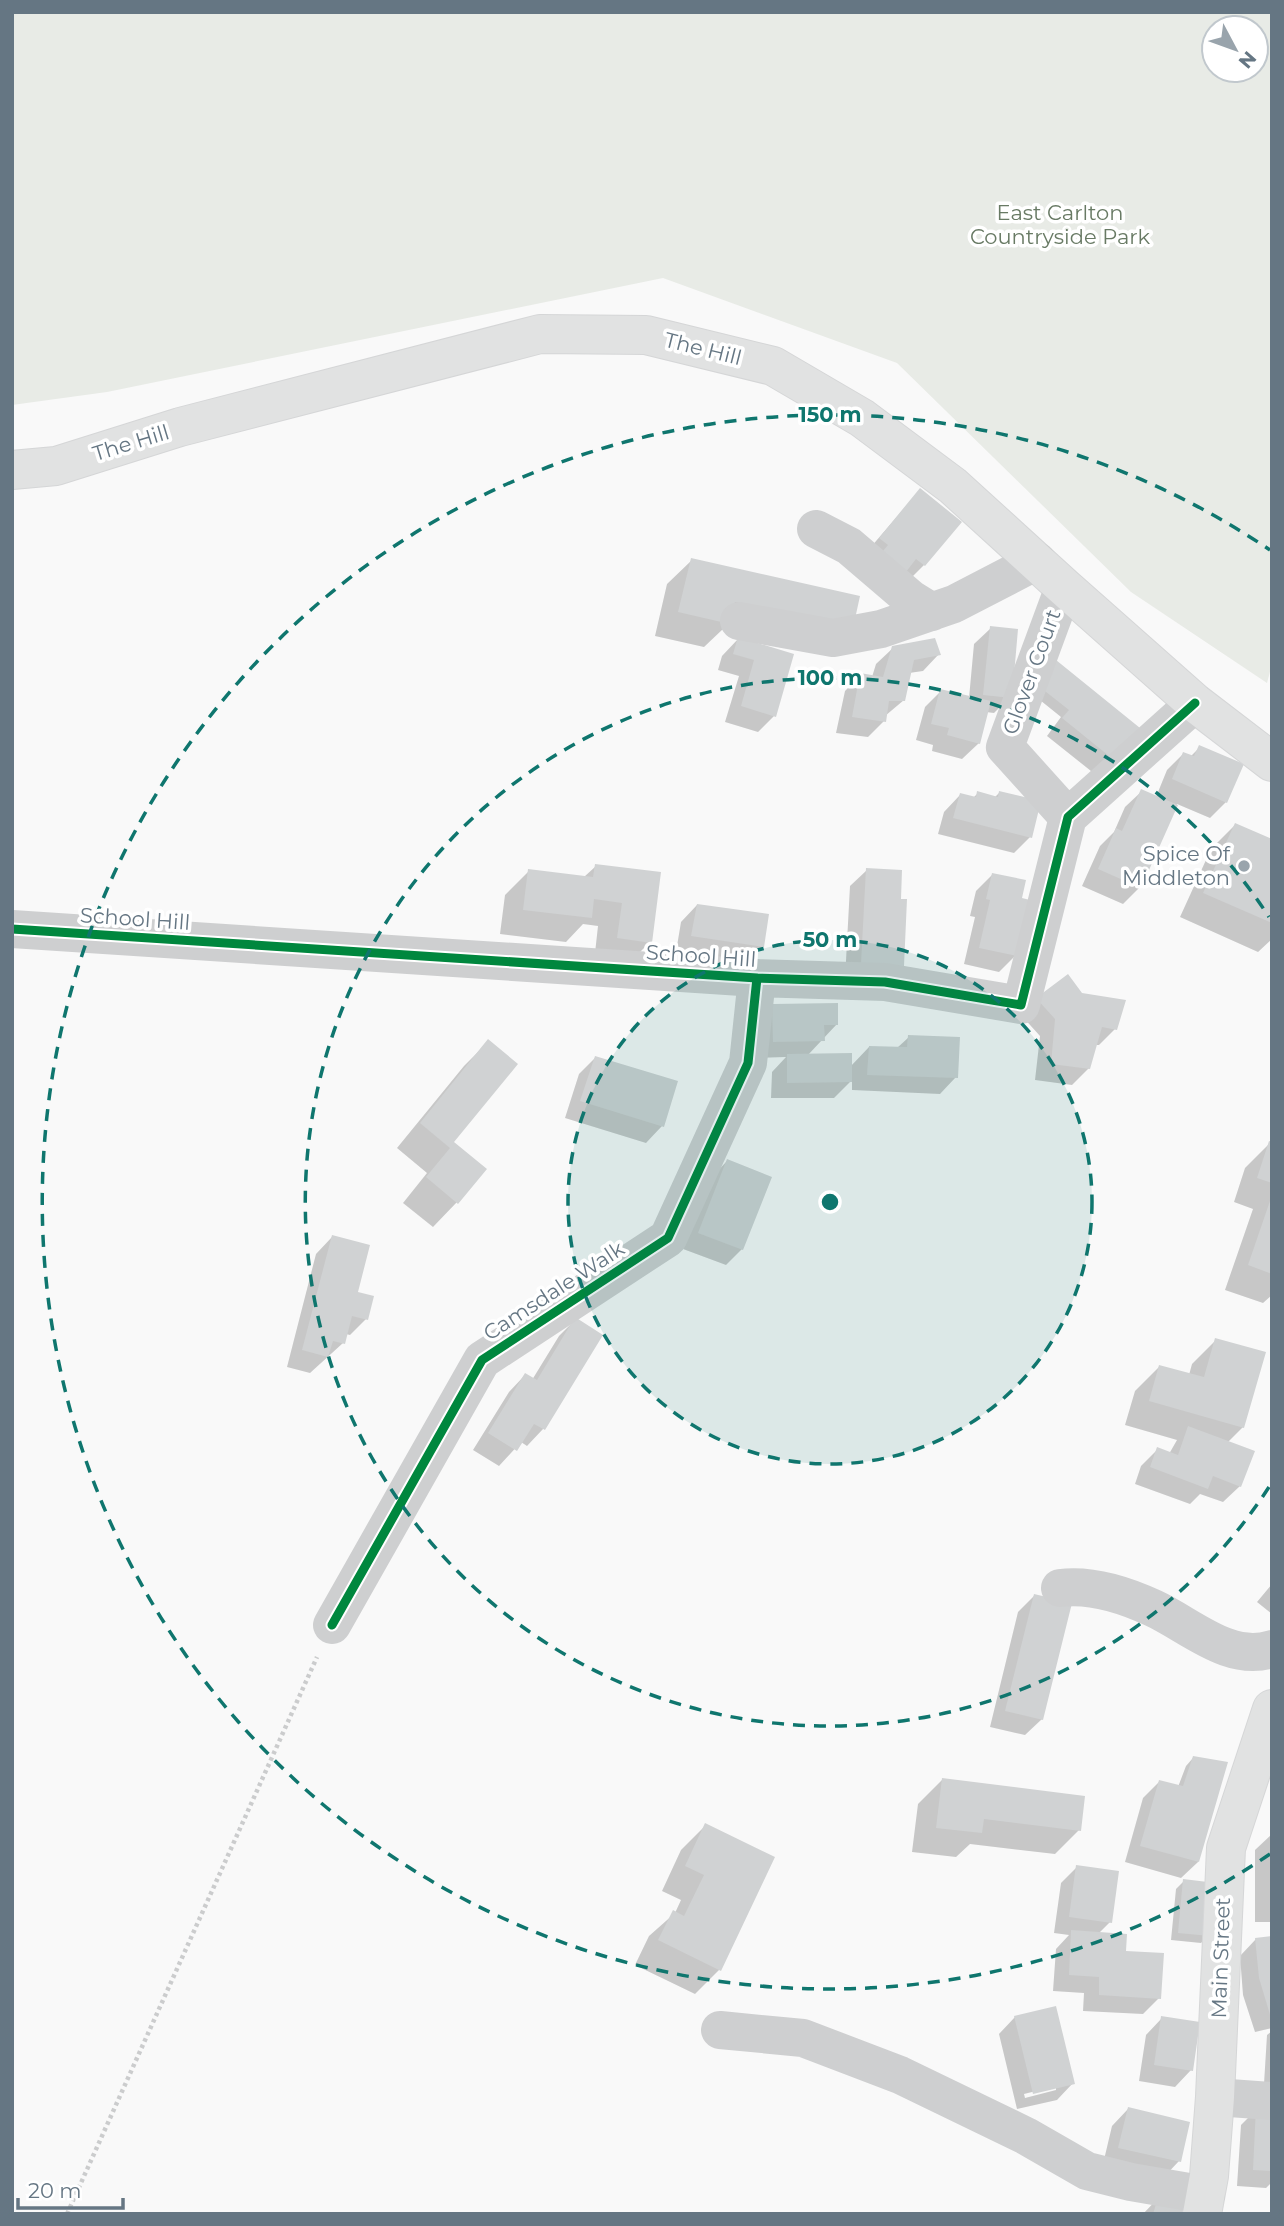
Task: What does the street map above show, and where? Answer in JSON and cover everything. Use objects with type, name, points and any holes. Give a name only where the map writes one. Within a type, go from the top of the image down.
[{"type":"main road","name":"The Hill","points":[[12,470],[56,466],[180,427],[540,334],[646,335],[773,366],[862,418],[953,486],[1195,703],[1272,762]]},
{"type":"main road","name":"Main Street","points":[[1204,2204],[1215,2097],[1226,1847],[1272,1709]]},
{"type":"street","points":[[816,528],[849,546],[911,598],[932,612]]},
{"type":"street","points":[[739,621],[833,638],[881,629],[1050,574]]},
{"type":"street","name":"Glover Court","points":[[1050,574],[1005,747],[1068,817]]},
{"type":"street","points":[[1068,817],[1195,703]]},
{"type":"street","name":"School Hill","points":[[12,929],[757,978],[885,982],[1021,1005],[1068,817]]},
{"type":"street","name":"Camsdale Walk","points":[[332,1625],[482,1360],[668,1238],[748,1063],[757,978]]},
{"type":"street","points":[[1060,1588],[1074,1586],[1115,1593],[1154,1608],[1224,1647],[1260,1653],[1272,1649]]},
{"type":"street","points":[[720,2030],[803,2038],[900,2075],[1026,2136],[1087,2171],[1204,2204]]},
{"type":"street","points":[[1215,2097],[1272,2101]]},
{"type":"path","points":[[67,2214],[332,1625]]},
{"type":"green space","name":"East Carlton Countryside Park","points":[[12,12],[1272,12],[1272,664],[1267,683],[1131,592],[897,363],[663,278],[107,392],[12,405]]},
{"type":"building","points":[[920,488],[962,522],[925,566],[916,559],[902,577],[878,557],[888,545],[879,538]]},
{"type":"building","points":[[691,558],[860,596],[853,628],[735,602],[730,624],[678,612]]},
{"type":"building","points":[[990,626],[1018,629],[1012,698],[983,695]]},
{"type":"building","points":[[738,637],[794,654],[776,717],[741,706],[754,660],[733,654]]},
{"type":"building","points":[[935,638],[941,655],[914,660],[905,701],[889,701],[886,722],[852,717],[860,673],[883,677],[892,646]]},
{"type":"building","points":[[1056,660],[1140,728],[1114,760],[1062,718],[1069,710],[1036,684]]},
{"type":"building","points":[[940,689],[991,701],[980,744],[947,735],[949,728],[931,724]]},
{"type":"building","points":[[1199,745],[1244,764],[1227,803],[1172,779],[1183,752],[1194,756]]},
{"type":"building","points":[[1141,789],[1178,805],[1141,888],[1098,869],[1116,828],[1122,831]]},
{"type":"building","points":[[977,791],[998,797],[999,791],[1041,801],[1032,838],[953,818],[960,793],[976,797]]},
{"type":"building","name":"Spice Of Middleton","points":[[1235,823],[1272,839],[1272,923],[1203,893]]},
{"type":"building","points":[[595,864],[661,872],[652,943],[617,938],[622,903],[594,899],[592,918],[523,910],[528,869],[593,877]]},
{"type":"building","points":[[866,868],[902,870],[901,899],[907,899],[904,966],[861,964]]},
{"type":"building","points":[[992,873],[1026,880],[1022,898],[1030,900],[1017,956],[979,948],[990,900],[986,899]]},
{"type":"building","points":[[697,904],[769,914],[764,947],[691,936]]},
{"type":"building","points":[[1068,974],[1082,993],[1126,1000],[1117,1030],[1102,1027],[1090,1069],[1051,1064],[1055,1019],[1036,998]]},
{"type":"building","points":[[838,1003],[838,1025],[824,1025],[825,1041],[773,1042],[772,1004]]},
{"type":"building","points":[[908,1035],[960,1037],[958,1078],[867,1075],[869,1046],[907,1047]]},
{"type":"building","points":[[488,1039],[518,1064],[454,1142],[487,1169],[458,1204],[426,1177],[450,1148],[420,1123]]},
{"type":"building","points":[[852,1053],[852,1082],[787,1083],[787,1054]]},
{"type":"building","points":[[595,1056],[678,1081],[664,1127],[580,1101]]},
{"type":"building","points":[[1269,1141],[1272,1142],[1272,1183],[1257,1178]]},
{"type":"building","points":[[727,1159],[772,1177],[743,1250],[698,1233]]},
{"type":"building","points":[[1272,1198],[1272,1274],[1248,1265]]},
{"type":"building","points":[[332,1235],[370,1245],[358,1292],[374,1296],[368,1320],[352,1316],[345,1344],[333,1341],[328,1357],[302,1350]]},
{"type":"building","points":[[575,1317],[603,1335],[545,1430],[534,1424],[517,1451],[488,1433],[525,1373],[537,1380]]},
{"type":"building","points":[[1215,1338],[1266,1352],[1244,1428],[1149,1401],[1159,1365],[1204,1377]]},
{"type":"building","points":[[1188,1426],[1255,1451],[1241,1487],[1213,1476],[1208,1489],[1150,1467],[1157,1447],[1178,1455]]},
{"type":"building","points":[[1034,1594],[1072,1603],[1043,1720],[1005,1711]]},
{"type":"building","points":[[1193,1756],[1228,1762],[1199,1862],[1140,1846],[1159,1780],[1183,1786]]},
{"type":"building","points":[[942,1778],[1085,1796],[1081,1831],[984,1819],[982,1833],[936,1828]]},
{"type":"building","points":[[705,1823],[775,1857],[721,1971],[658,1940],[673,1910],[684,1916],[704,1875],[685,1866]]},
{"type":"building","points":[[1076,1865],[1119,1871],[1112,1923],[1069,1917]]},
{"type":"building","points":[[1183,1879],[1216,1883],[1210,1936],[1178,1933]]},
{"type":"building","points":[[1071,1930],[1127,1934],[1126,1951],[1164,1953],[1161,1999],[1099,1995],[1099,1977],[1069,1975]]},
{"type":"building","points":[[1272,1936],[1271,2018],[1259,1978],[1255,1938]]},
{"type":"building","points":[[1056,2006],[1075,2084],[1033,2094],[1014,2016]]},
{"type":"building","points":[[1161,2016],[1200,2022],[1193,2071],[1154,2065]]},
{"type":"building","points":[[1128,2107],[1190,2122],[1181,2162],[1118,2148]]},
{"type":"building","points":[[1256,2107],[1272,2108],[1272,2171],[1253,2170]]},
{"type":"building","points":[[1159,2194],[1190,2204],[1186,2214],[1153,2214]]},
{"type":"cycle path","points":[[12,929],[757,978],[885,982],[1021,1005],[1068,817],[1195,703]]},
{"type":"cycle path","points":[[332,1625],[482,1360],[668,1238],[748,1063],[757,978]]},
{"type":"place","name":"Spice Of Middleton","points":[[1244,866]]}]
